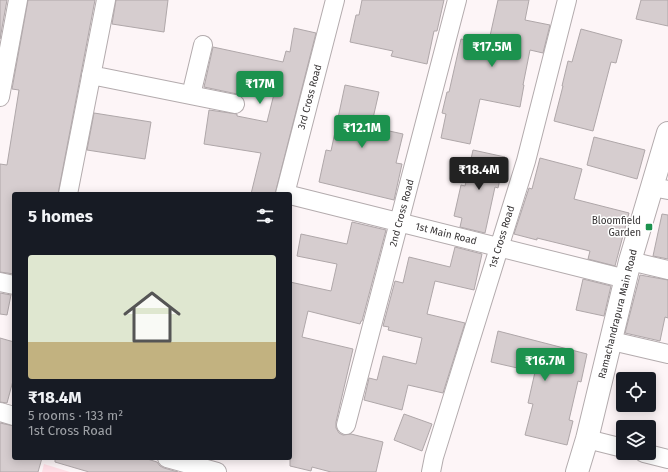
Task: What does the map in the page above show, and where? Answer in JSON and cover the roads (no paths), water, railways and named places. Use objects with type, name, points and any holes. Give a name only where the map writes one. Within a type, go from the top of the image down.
[{"type":"street","points":[[0,97],[18,0]]},
{"type":"street","points":[[68,192],[106,0]]},
{"type":"street","name":"3rd Cross Road","points":[[286,192],[335,0]]},
{"type":"street","name":"2nd Cross Road","points":[[346,425],[457,0]]},
{"type":"street","name":"1st Cross Road","points":[[431,472],[434,456],[526,161],[567,0]]},
{"type":"street","points":[[191,95],[203,45]]},
{"type":"street","points":[[91,75],[235,104]]},
{"type":"street","name":"Ramachandrapura Main Road","points":[[577,472],[612,341],[628,270],[660,188],[668,133]]},
{"type":"street","name":"1st Main Road","points":[[292,195],[499,247],[628,270],[668,270]]},
{"type":"street","points":[[0,282],[12,285]]},
{"type":"street","points":[[612,341],[668,354]]},
{"type":"street","points":[[0,412],[12,415]]},
{"type":"street","points":[[587,439],[616,446]]},
{"type":"street","points":[[656,456],[668,459]]},
{"type":"street","points":[[174,460],[217,472]]},
{"type":"place","name":"Bloomfield Garden","points":[[649,227]]}]
